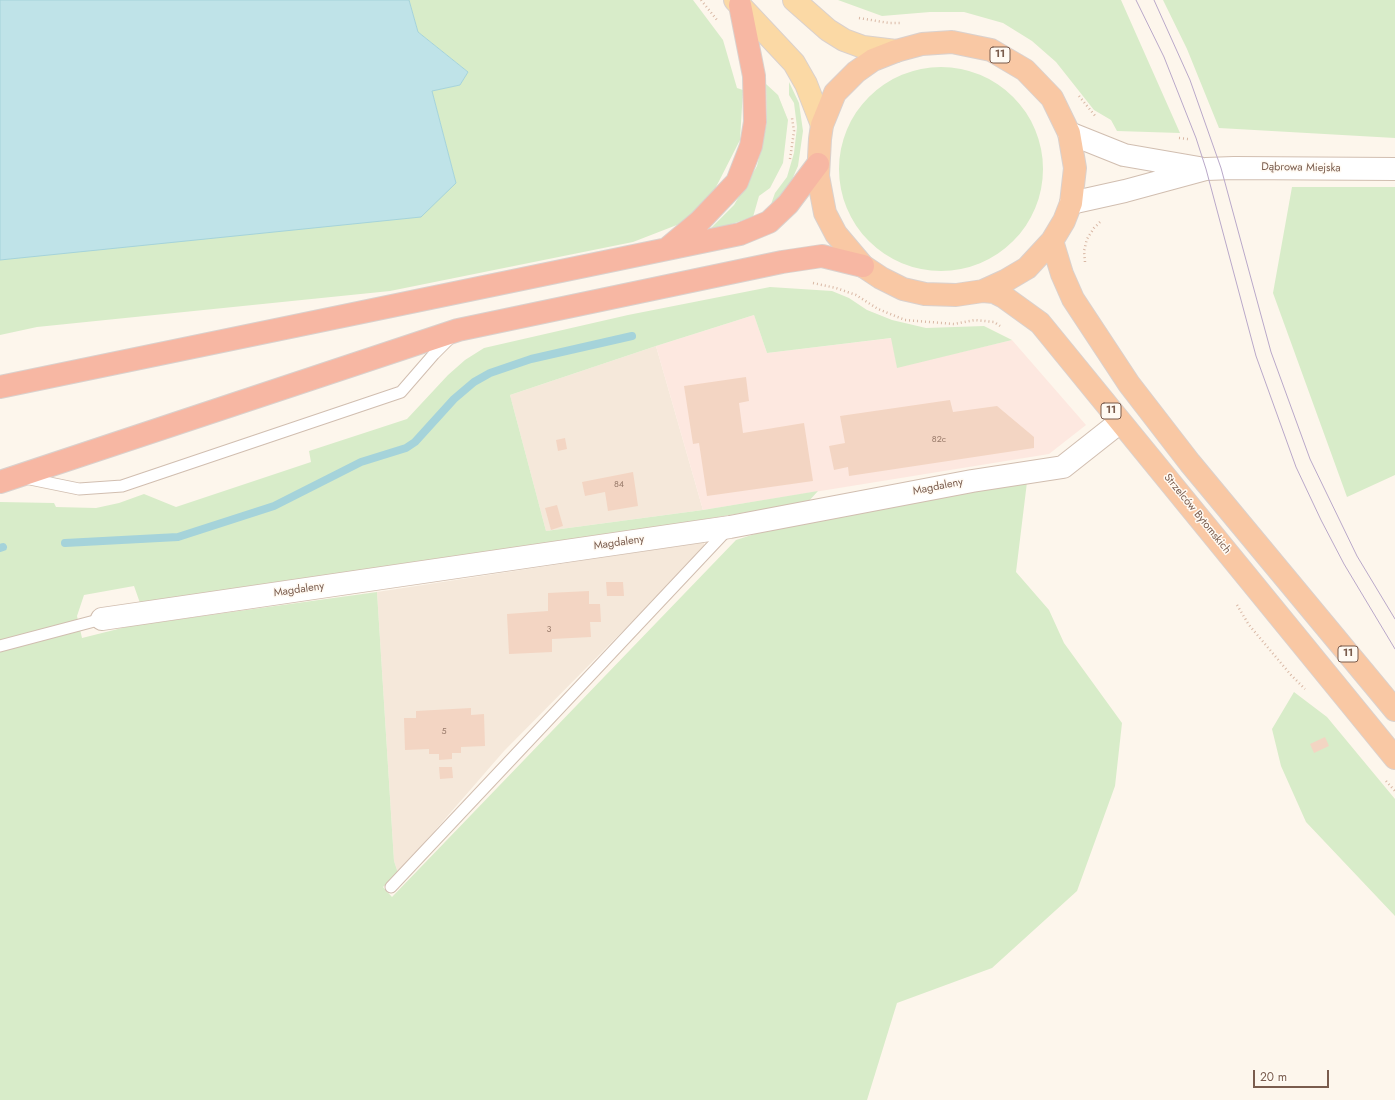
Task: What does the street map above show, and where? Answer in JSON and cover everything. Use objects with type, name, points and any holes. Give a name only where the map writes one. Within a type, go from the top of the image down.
[{"type":"highway","points":[[666,250],[699,222],[733,186],[744,168],[751,146],[755,122],[754,76],[738,2]]},
{"type":"highway","name":"11","points":[[952,42],[991,50],[1025,70],[1052,98],[1069,133],[1075,168],[1071,203],[1064,221],[1052,241],[1027,268],[1005,281],[983,291],[956,295],[925,294],[903,289],[892,284],[863,266],[844,246],[826,213],[818,176],[818,164],[822,125],[835,93],[856,72],[873,60],[896,51],[922,44],[952,42]]},
{"type":"highway","points":[[0,387],[740,234],[769,222],[788,204],[818,164]]},
{"type":"highway","name":"11","points":[[1052,241],[1062,274],[1073,299],[1129,384],[1190,462],[1395,710]]},
{"type":"highway","points":[[9,479],[458,330],[782,262],[822,256],[863,266]]},
{"type":"highway","name":"Strzelców Bytomskich","points":[[983,291],[994,292],[1004,297],[1040,323],[1395,758]]},
{"type":"main road","name":"11","points":[[794,0],[828,30],[844,40],[863,47],[896,51]]},
{"type":"main road","name":"11","points":[[738,2],[794,63],[806,84],[822,125]]},
{"type":"street","name":"Dąbrowa Miejska","points":[[1069,133],[1124,155],[1206,169],[1395,169]]},
{"type":"street","name":"Dąbrowa Miejska","points":[[1071,203],[1125,191],[1206,169]]},
{"type":"street","name":"Magdaleny","points":[[102,618],[730,527],[972,481],[1063,467],[1120,422]]},
{"type":"lane","points":[[9,479],[80,489],[122,486],[401,392],[434,354],[458,330]]},
{"type":"lane","points":[[391,887],[730,527]]},
{"type":"lane","points":[[0,646],[102,618]]},
{"type":"path","points":[[789,166],[794,131],[791,111]]},
{"type":"path","points":[[1087,268],[1084,251],[1088,239],[1094,228],[1103,220]]},
{"type":"shaded area","points":[[754,315],[767,353],[892,338],[897,367],[1012,340],[1086,425],[1049,454],[703,510],[656,346]]},
{"type":"shaded area","points":[[656,346],[703,510],[546,531],[510,395]]},
{"type":"shaded area","points":[[704,542],[704,549],[504,751],[398,873],[394,861],[377,592]]},
{"type":"green space","points":[[409,0],[693,0],[723,40],[737,88],[743,90],[740,140],[715,189],[682,223],[633,242],[390,291],[37,327],[0,335],[0,260],[456,183],[432,91],[460,85],[468,72],[418,32]]},
{"type":"green space","points":[[838,0],[1121,0],[1180,133],[1117,131],[1111,120],[1094,110],[1056,62],[1032,41],[1003,23],[964,12],[930,12],[882,16]]},
{"type":"green space","points":[[1163,0],[1395,0],[1395,138],[1219,128],[1187,49]]},
{"type":"green space","points":[[931,67],[951,67],[980,74],[1006,90],[1020,104],[1036,130],[1043,159],[1043,179],[1036,208],[1020,234],[1006,248],[980,264],[971,267],[951,271],[931,271],[902,264],[876,248],[862,234],[846,208],[843,199],[839,179],[839,159],[846,130],[862,104],[876,90],[902,74],[911,71]]},
{"type":"green space","points":[[789,82],[799,103],[803,131],[798,166],[787,191],[770,207],[775,193],[787,177],[794,153],[797,127],[794,103],[789,95]]},
{"type":"green space","points":[[766,84],[778,95],[788,120],[783,163],[770,188],[759,196],[753,217],[707,232],[734,205],[757,166],[767,123]]},
{"type":"green space","points":[[1292,187],[1395,187],[1395,475],[1347,497],[1273,293]]},
{"type":"green space","points":[[770,287],[832,291],[849,298],[867,310],[892,320],[926,328],[984,326],[1012,340],[897,368],[891,338],[767,353],[754,315],[656,346],[510,395],[546,531],[703,510],[818,491],[808,502],[519,550],[140,603],[134,586],[84,595],[77,616],[82,638],[130,626],[377,592],[394,861],[398,873],[383,887],[392,897],[736,540],[758,533],[1027,482],[1016,572],[1049,610],[1064,643],[1122,723],[1115,786],[1077,891],[992,968],[897,1003],[867,1100],[0,1100],[0,502],[54,503],[56,507],[96,508],[119,503],[144,494],[176,507],[311,462],[309,451],[407,419],[448,375],[465,360],[484,348],[628,315]]},
{"type":"green space","points":[[1294,692],[1327,717],[1395,799],[1395,916],[1306,822],[1281,766],[1272,729]]},
{"type":"water","points":[[0,0],[409,0],[418,32],[468,72],[460,85],[432,91],[456,183],[421,217],[0,260]]},
{"type":"building","points":[[746,377],[749,401],[739,403],[743,433],[804,423],[813,481],[707,496],[699,443],[693,444],[684,386]]},
{"type":"building","points":[[950,400],[953,412],[997,406],[1034,437],[1034,448],[849,476],[848,467],[834,470],[829,446],[845,443],[840,416]]},
{"type":"building","points":[[565,438],[567,449],[558,451],[556,440]]},
{"type":"building","points":[[633,472],[638,506],[608,511],[605,492],[585,496],[582,482]]},
{"type":"building","points":[[557,505],[563,526],[551,530],[545,508]]},
{"type":"building","points":[[606,582],[623,582],[624,596],[607,596]]},
{"type":"building","points":[[589,591],[589,604],[600,604],[601,622],[590,622],[591,637],[552,639],[552,652],[509,654],[507,614],[548,611],[548,593]]},
{"type":"building","points":[[471,708],[471,715],[484,714],[485,746],[461,747],[461,753],[452,753],[452,759],[439,760],[439,754],[429,754],[429,749],[405,750],[404,718],[416,718],[416,711]]},
{"type":"building","points":[[1325,737],[1329,746],[1314,753],[1310,744]]},
{"type":"building","points":[[439,767],[452,767],[453,778],[440,779]]},
{"type":"waterway","points":[[65,543],[178,537],[274,506],[361,462],[406,448],[415,442],[454,399],[474,382],[490,373],[531,359],[632,336]]},
{"type":"tram line","points":[[1136,0],[1164,57],[1196,138],[1206,169],[1256,356],[1296,467],[1344,564],[1395,649]]},
{"type":"tram line","points":[[1154,0],[1190,80],[1221,168],[1271,352],[1310,459],[1357,556],[1395,619]]}]
